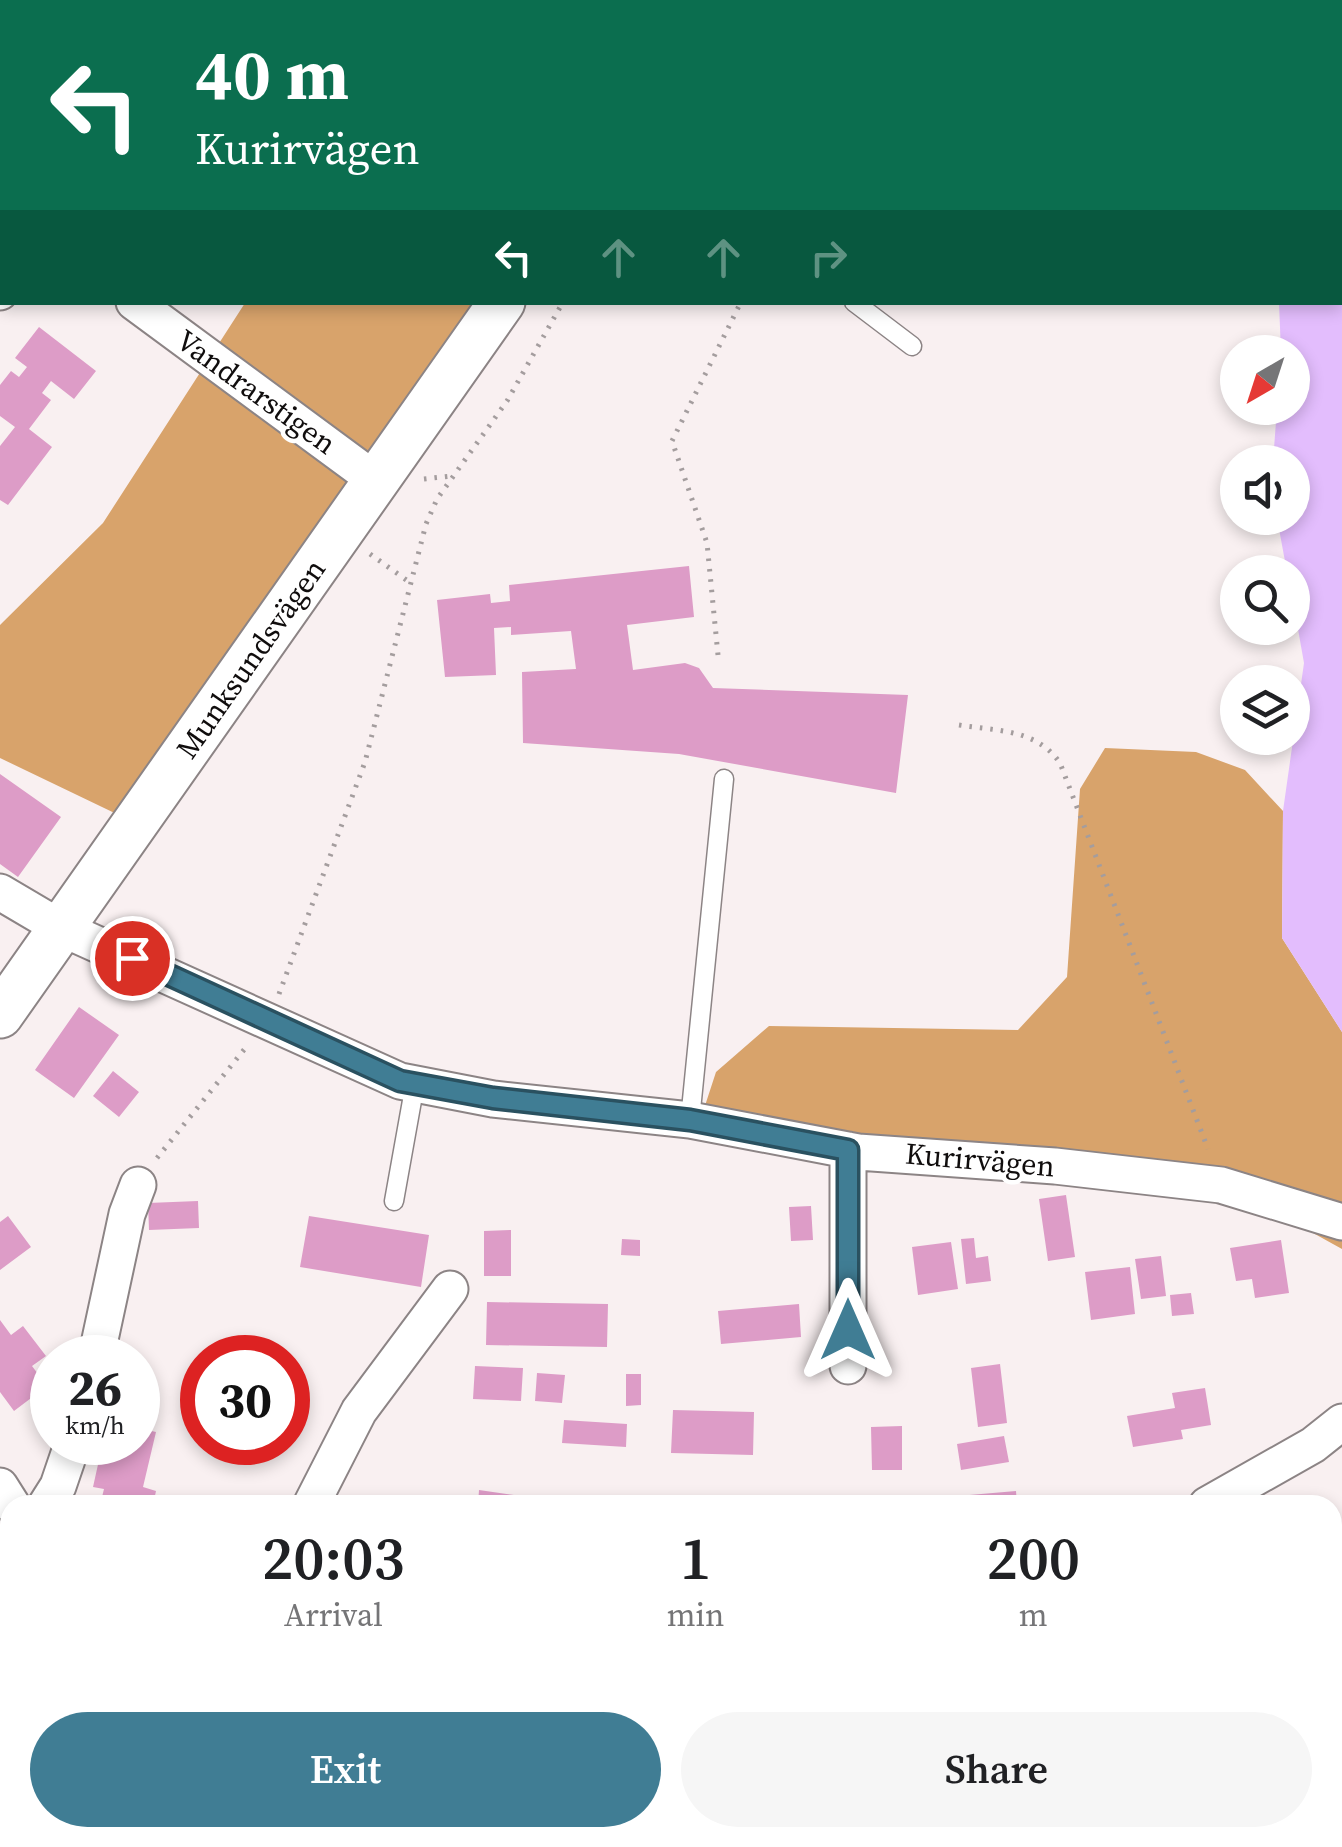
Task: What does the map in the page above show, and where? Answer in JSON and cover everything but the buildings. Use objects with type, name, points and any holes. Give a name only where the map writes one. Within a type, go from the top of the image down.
[{"type":"street","name":"Vandrarstigen","points":[[138,305],[378,482]]},
{"type":"street","name":"Munksundsvägen","points":[[0,1015],[500,305]]},
{"type":"street","name":"Kurirvägen","points":[[0,892],[61,928],[415,1084],[493,1098],[690,1120],[848,1150],[1222,1185],[1342,1222]]},
{"type":"street","points":[[848,1150],[848,1366]]},
{"type":"street","points":[[101,1335],[127,1214],[138,1185]]},
{"type":"street","points":[[316,1495],[360,1411],[450,1289]]},
{"type":"street","points":[[1225,1495],[1313,1445],[1342,1422]]},
{"type":"street","points":[[52,1495],[65,1465]]},
{"type":"lane","points":[[858,305],[912,346]]},
{"type":"lane","points":[[690,1120],[724,779]]},
{"type":"lane","points":[[394,1202],[415,1084]]},
{"type":"path","points":[[138,1185],[266,1020],[294,960],[365,762],[432,512],[451,476],[507,402],[560,305]]},
{"type":"path","points":[[718,655],[706,543],[672,441],[740,305]]},
{"type":"path","points":[[959,725],[1026,735],[1042,742],[1060,763],[1222,1185]]},
{"type":"shaded area","points":[[244,305],[517,305],[152,831],[0,758],[0,625],[103,523]]},
{"type":"shaded area","points":[[1279,305],[1342,305],[1342,1032],[1282,938],[1283,811],[1291,755],[1310,755],[1310,665],[1304,665],[1301,645],[1310,645],[1310,555],[1284,555],[1280,535],[1310,535],[1310,445],[1274,445],[1276,425],[1310,425],[1310,335],[1280,335]]},
{"type":"shaded area","points":[[1105,748],[1196,752],[1245,770],[1283,811],[1282,938],[1342,1032],[1342,1249],[1295,1223],[1223,1201],[699,1124],[716,1072],[769,1026],[1018,1030],[1067,977],[1080,789]]},
{"type":"route","points":[[132,958],[400,1081],[493,1098],[690,1120],[848,1150],[848,1330]]}]
